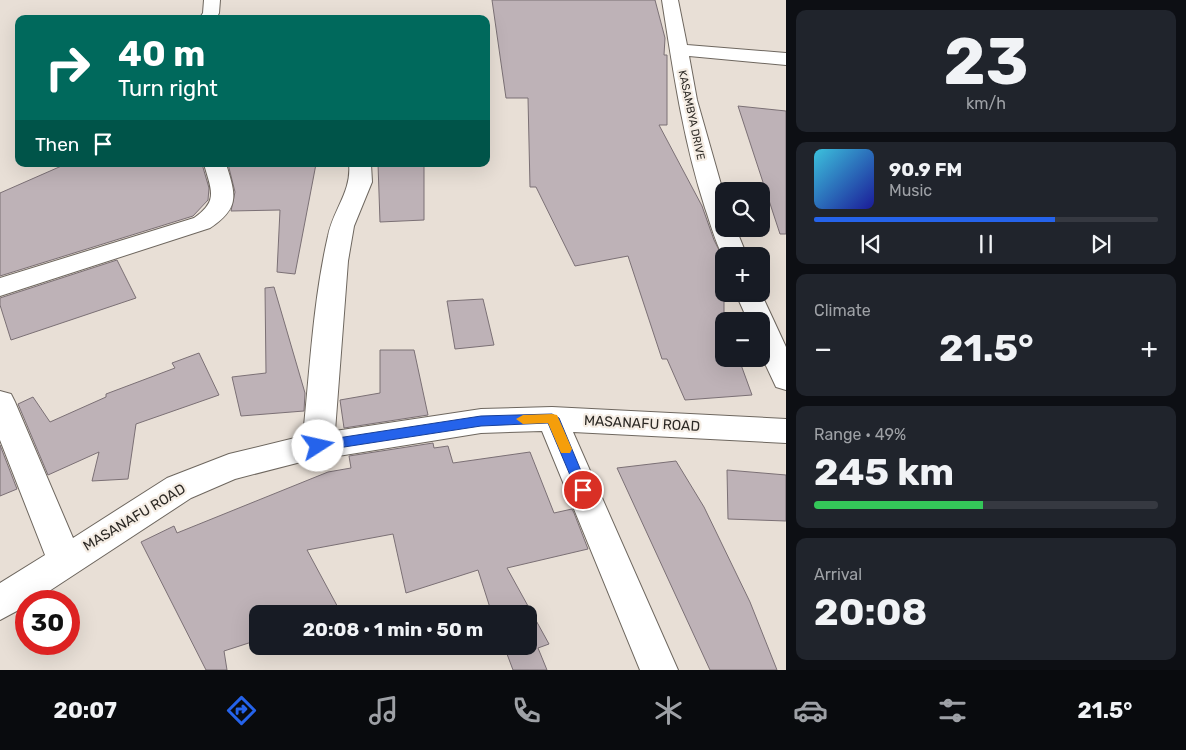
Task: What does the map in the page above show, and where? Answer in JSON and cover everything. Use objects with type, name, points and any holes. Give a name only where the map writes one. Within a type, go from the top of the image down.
[{"type":"street","points":[[210,15],[212,0]]},
{"type":"street","name":"KASAMBYA DRIVE","points":[[670,0],[687,100],[705,174],[715,202]]},
{"type":"street","points":[[678,50],[786,59]]},
{"type":"street","points":[[0,288],[202,223],[217,214],[223,205],[223,192],[216,167]]},
{"type":"street","points":[[318,446],[334,264],[348,208],[363,180],[361,167]]},
{"type":"street","points":[[770,343],[786,379]]},
{"type":"street","points":[[0,402],[65,560]]},
{"type":"street","points":[[552,418],[659,670]]},
{"type":"street","name":"MASANAFU ROAD","points":[[0,604],[178,488],[229,467],[318,446],[481,421],[552,418],[786,432]]},
{"type":"building","points":[[492,0],[655,0],[665,38],[664,55],[667,55],[667,125],[659,125],[702,206],[718,247],[715,247],[715,302],[724,302],[724,312],[715,312],[715,367],[742,367],[752,395],[685,400],[667,359],[662,359],[628,256],[575,266],[536,187],[530,187],[528,98],[506,98]]},
{"type":"building","points":[[738,106],[786,111],[786,234],[780,234],[770,204],[770,182],[763,182]]},
{"type":"building","points":[[59,167],[203,167],[209,188],[208,200],[193,216],[0,276],[0,193]]},
{"type":"building","points":[[229,167],[315,167],[295,274],[277,272],[280,210],[231,211],[235,192]]},
{"type":"building","points":[[378,167],[424,167],[424,220],[380,222]]},
{"type":"building","points":[[117,260],[136,298],[11,340],[0,305],[0,298]]},
{"type":"building","points":[[274,287],[305,393],[304,411],[241,416],[232,377],[266,373],[265,288]]},
{"type":"building","points":[[483,299],[494,345],[455,349],[447,301]]},
{"type":"building","points":[[380,350],[414,350],[428,415],[344,428],[340,400],[380,393]]},
{"type":"building","points":[[199,353],[219,395],[136,424],[128,479],[92,481],[99,452],[48,475],[18,404],[33,397],[50,422],[106,397],[106,394],[175,368],[172,363]]},
{"type":"building","points":[[433,443],[434,448],[448,446],[453,463],[530,452],[554,513],[572,509],[588,549],[507,568],[527,605],[489,605],[478,570],[406,593],[393,534],[307,550],[337,605],[249,605],[249,643],[224,651],[227,670],[206,670],[141,542],[174,526],[177,533],[328,472],[351,468],[349,456]]},
{"type":"building","points":[[0,445],[17,489],[0,496]]},
{"type":"building","points":[[676,461],[704,507],[750,602],[777,670],[710,670],[617,468]]},
{"type":"building","points":[[727,470],[786,475],[786,521],[728,519]]},
{"type":"building","points":[[537,622],[549,644],[538,648],[547,670],[513,670],[507,655],[537,655]]},
{"type":"slow traffic","points":[[523,419],[552,418],[565,449]]},
{"type":"route","points":[[318,446],[481,421],[552,418],[583,490]]}]
